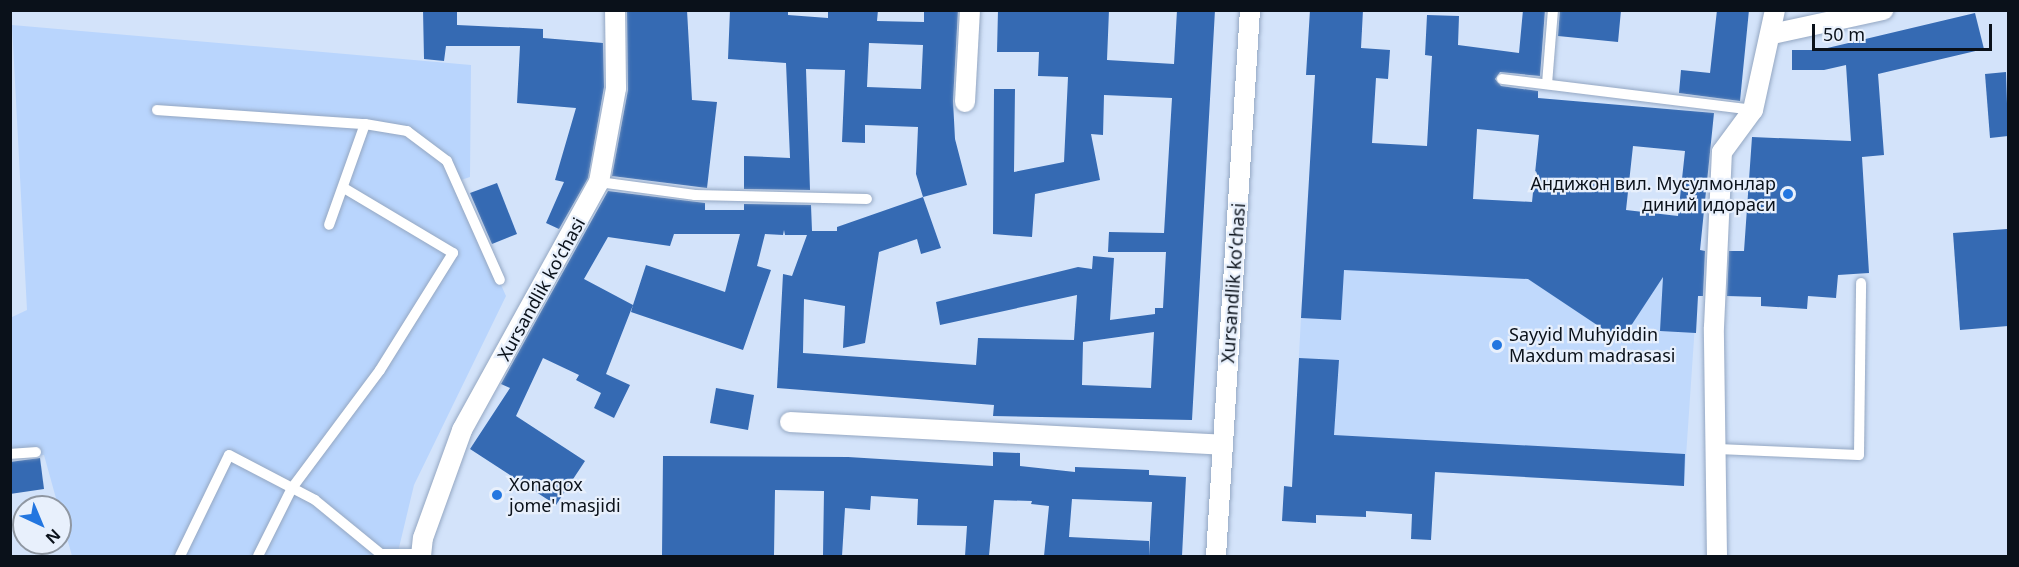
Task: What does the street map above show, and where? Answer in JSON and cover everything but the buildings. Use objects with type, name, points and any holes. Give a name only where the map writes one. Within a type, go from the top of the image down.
[{"type":"street","name":"Xursandlik koʻchasi","points":[[424,556],[423,538],[462,430],[599,182],[616,88],[615,10]]},
{"type":"street","points":[[965,102],[970,10]]},
{"type":"street","name":"Xursandlik koʻchasi","points":[[1216,556],[1250,10]]},
{"type":"street","points":[[1717,556],[1714,327],[1722,152],[1754,110],[1772,34],[1775,10]]},
{"type":"street","points":[[1772,34],[1882,10]]},
{"type":"street","points":[[790,422],[1222,445]]},
{"type":"lane","points":[[1547,84],[1553,10]]},
{"type":"lane","points":[[1502,79],[1754,110]]},
{"type":"lane","points":[[157,110],[365,124],[407,132],[447,162],[500,280]]},
{"type":"lane","points":[[329,225],[365,124]]},
{"type":"lane","points":[[599,182],[695,195],[867,199]]},
{"type":"lane","points":[[258,556],[292,488],[380,370],[453,253],[344,188]]},
{"type":"lane","points":[[1717,449],[1859,455],[1861,283]]},
{"type":"lane","points":[[10,454],[36,452]]},
{"type":"lane","points":[[180,556],[229,455],[315,500],[381,554],[424,556]]},
{"type":"shaded area","points":[[12,25],[471,65],[470,177],[455,182],[506,296],[414,485],[397,556],[72,556],[72,495],[55,495],[44,455],[11,459],[10,318],[27,310]]},
{"type":"shaded area","name":"Sayyid Muhyiddin Maxdum madrasasi","points":[[1308,190],[1532,202],[1532,208],[1701,236],[1684,486],[1293,464]]},
{"type":"place","name":"Андижон вил. Мусулмонлар диний идораси","points":[[1788,194]]},
{"type":"place","name":"Sayyid Muhyiddin Maxdum madrasasi","points":[[1497,345]]},
{"type":"place","name":"Xonaqox jome' masjidi","points":[[497,495]]}]
